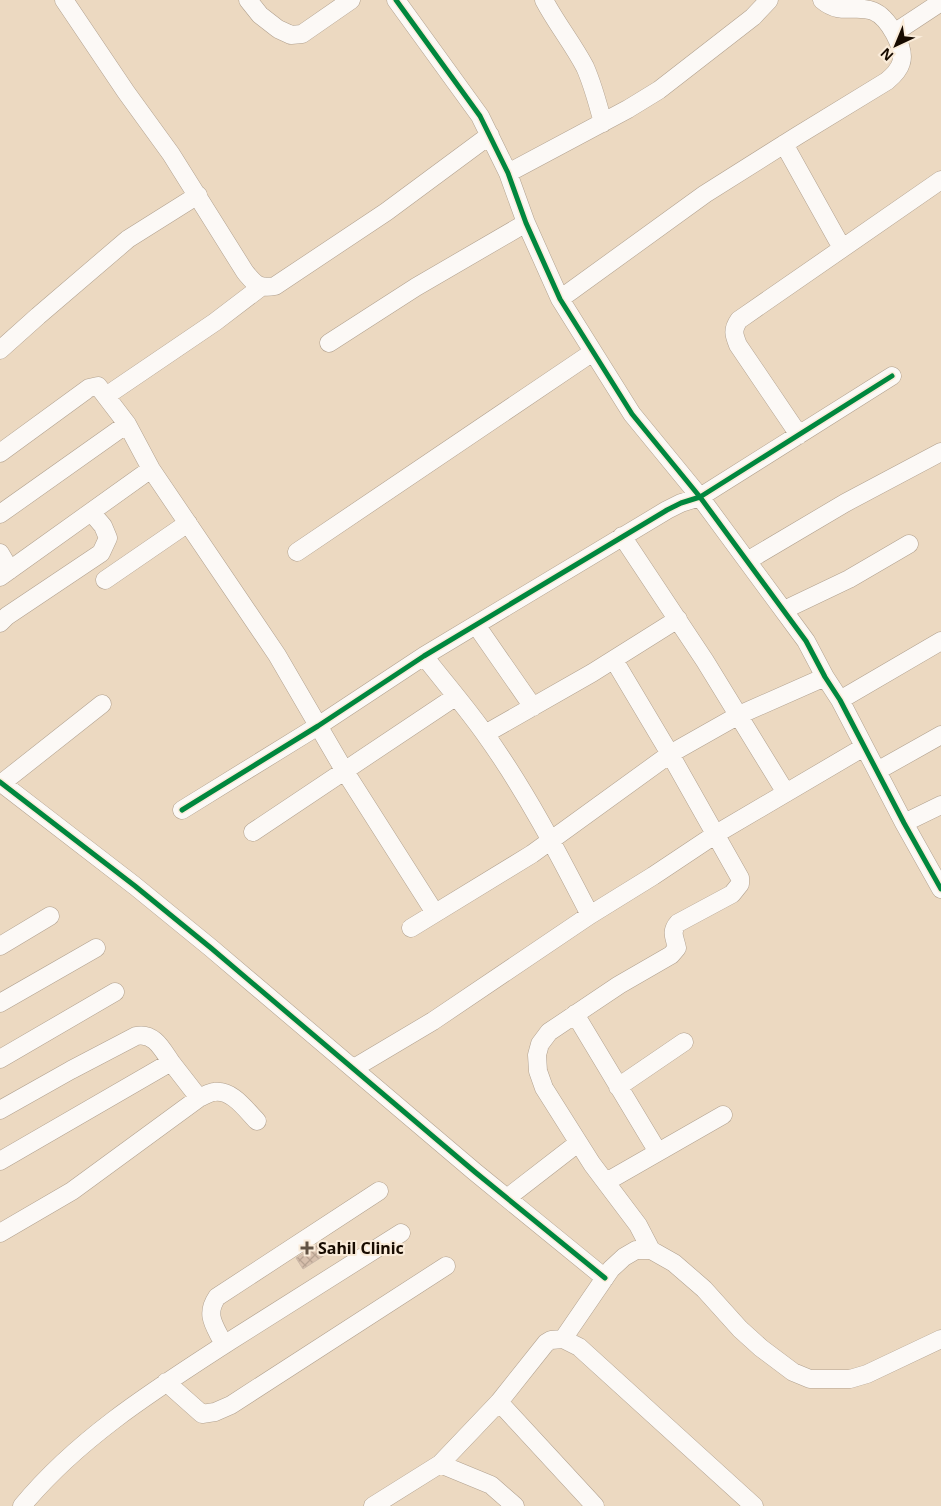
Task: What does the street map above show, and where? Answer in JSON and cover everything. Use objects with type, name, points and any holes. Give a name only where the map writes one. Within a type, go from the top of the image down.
[{"type":"street","points":[[64,0],[126,92],[172,154],[245,272],[261,287]]},
{"type":"street","points":[[248,0],[260,15],[278,29],[291,35],[302,34],[351,0]]},
{"type":"street","points":[[396,0],[419,29],[480,116],[508,173],[526,223],[560,299],[632,414],[700,497],[806,641],[825,677],[840,700],[904,823],[941,889]]},
{"type":"street","points":[[544,0],[584,65],[603,123]]},
{"type":"street","points":[[508,173],[628,110],[658,90],[753,17],[769,0]]},
{"type":"street","points":[[560,299],[705,194],[887,81],[897,72],[902,61],[899,44],[889,23],[882,16],[872,10],[838,9],[829,6],[822,0]]},
{"type":"street","points":[[894,33],[941,2]]},
{"type":"street","points":[[106,396],[215,322],[261,287],[274,286],[386,212],[490,136]]},
{"type":"street","points":[[784,144],[842,248]]},
{"type":"street","points":[[798,434],[738,345],[734,334],[734,327],[739,320],[941,180]]},
{"type":"street","points":[[0,350],[128,239],[198,195]]},
{"type":"street","points":[[328,343],[416,287],[526,223]]},
{"type":"street","points":[[296,552],[593,352]]},
{"type":"street","points":[[182,810],[318,726],[424,656],[622,536],[681,503],[700,497],[892,376]]},
{"type":"street","points":[[0,453],[89,388],[98,386],[127,424],[152,469],[277,654],[344,770],[434,914]]},
{"type":"street","points":[[0,514],[127,424]]},
{"type":"street","points":[[747,561],[845,504],[941,452]]},
{"type":"street","points":[[0,553],[5,573],[152,469]]},
{"type":"street","points":[[0,623],[7,616],[101,553],[108,538],[103,526],[91,512]]},
{"type":"street","points":[[106,580],[188,523]]},
{"type":"street","points":[[622,536],[678,619],[786,793]]},
{"type":"street","points":[[784,610],[848,579],[909,544]]},
{"type":"street","points":[[485,734],[614,660],[678,619]]},
{"type":"street","points":[[476,625],[533,707]]},
{"type":"street","points":[[840,700],[941,641]]},
{"type":"street","points":[[424,656],[485,734],[552,841],[590,915]]},
{"type":"street","points":[[614,660],[740,878],[740,884],[732,894],[678,923],[673,931],[677,948],[671,955],[574,1014],[549,1032],[540,1044],[537,1055],[538,1070],[544,1088],[578,1143],[638,1226],[651,1250]]},
{"type":"street","points":[[412,928],[552,841],[670,754],[739,715],[825,677]]},
{"type":"street","points":[[253,832],[455,697]]},
{"type":"street","points":[[102,704],[1,782],[143,893],[605,1278]]},
{"type":"street","points":[[877,771],[941,736]]},
{"type":"street","points":[[354,1068],[433,1021],[590,915],[654,876],[716,834],[864,747]]},
{"type":"street","points":[[904,823],[941,805]]},
{"type":"street","points":[[0,946],[50,916]]},
{"type":"street","points":[[0,1002],[96,948]]},
{"type":"street","points":[[0,1059],[115,992]]},
{"type":"street","points":[[574,1014],[658,1152]]},
{"type":"street","points":[[0,1110],[136,1036],[147,1035],[155,1040],[200,1098]]},
{"type":"street","points":[[618,1087],[684,1042]]},
{"type":"street","points":[[0,1161],[171,1062]]},
{"type":"street","points":[[0,1233],[72,1191],[200,1098],[214,1092],[226,1092],[237,1100],[257,1121]]},
{"type":"street","points":[[606,1182],[723,1115]]},
{"type":"street","points":[[507,1198],[578,1143]]},
{"type":"street","points":[[224,1345],[211,1317],[212,1305],[217,1297],[379,1191]]},
{"type":"street","points":[[22,1506],[61,1465],[99,1431],[166,1382],[401,1233]]},
{"type":"street","points":[[563,1339],[611,1269],[624,1257],[636,1250],[651,1250],[674,1263],[704,1289],[740,1329],[761,1348],[793,1372],[810,1379],[850,1379],[867,1374],[941,1339]]},
{"type":"street","points":[[166,1382],[202,1414],[214,1412],[231,1405],[446,1266]]},
{"type":"street","points":[[373,1506],[440,1464],[498,1402],[541,1348],[551,1340],[563,1339],[579,1347],[754,1506]]},
{"type":"street","points":[[498,1402],[595,1506]]},
{"type":"street","points":[[440,1464],[491,1485],[515,1506]]},
{"type":"building","points":[[321,1242],[328,1253],[303,1269],[296,1258]]},
{"type":"cycle path","points":[[396,0],[480,116],[508,173],[526,223],[560,299],[632,414],[700,497],[806,641],[825,677],[840,700],[904,823],[941,889]]},
{"type":"cycle path","points":[[182,810],[318,726],[424,656],[667,510],[700,497],[892,376]]},
{"type":"cycle path","points":[[0,782],[135,886],[211,948],[475,1172],[605,1278]]},
{"type":"place","name":"Sahil Clinic","points":[[307,1248]]}]
